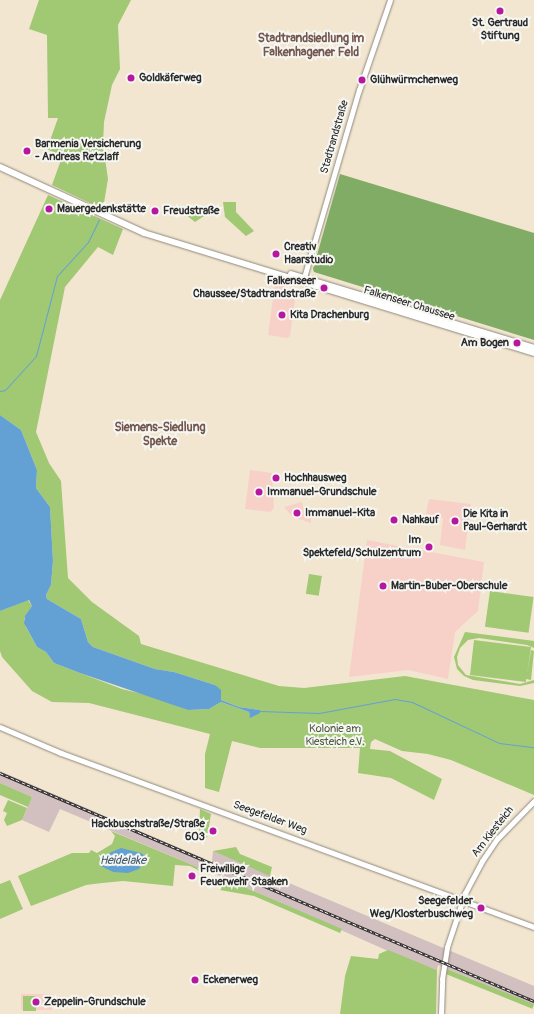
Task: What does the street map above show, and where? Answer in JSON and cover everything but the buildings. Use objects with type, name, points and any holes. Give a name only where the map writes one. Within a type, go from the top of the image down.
[{"type":"main road","name":"Falkenseer Chaussee","points":[[0,167],[72,201],[144,232],[382,303],[523,347],[534,353]]},
{"type":"main road","name":"Falkenseer Chaussee","points":[[523,347],[534,348]]},
{"type":"street","name":"Stadtrandstraße","points":[[304,279],[359,90],[390,0]]},
{"type":"street","name":"Seegefelder Weg","points":[[0,727],[61,753],[534,927]]},
{"type":"street","name":"Am Kiesteich","points":[[441,1014],[445,954],[462,900],[489,850],[511,822],[534,801]]},
{"type":"shaded area","name":"Kita Drachenburg","points":[[275,283],[294,289],[296,292],[290,336],[287,338],[268,335]]},
{"type":"shaded area","name":"Immanuel-Grundschule","points":[[250,470],[272,473],[274,507],[271,512],[245,509]]},
{"type":"shaded area","name":"Die Kita in Paul-Gerhardt","points":[[429,499],[471,504],[465,550],[440,545],[443,518],[426,514]]},
{"type":"shaded area","name":"Immanuel-Kita","points":[[302,502],[304,512],[311,519],[311,523],[293,517],[284,507]]},
{"type":"shaded area","points":[[367,540],[484,562],[478,611],[455,632],[448,679],[408,670],[349,677]]},
{"type":"shaded area","points":[[0,771],[203,858],[202,869],[60,809],[49,832],[22,820],[32,797],[0,783]]},
{"type":"shaded area","points":[[213,851],[534,986],[534,1005],[438,965],[437,970],[388,951],[211,872]]},
{"type":"shaded area","name":"Zeppelin-Grundschule","points":[[21,994],[52,994],[52,1010],[21,1010]]},
{"type":"green space","points":[[39,0],[131,0],[118,25],[120,69],[112,85],[104,122],[103,145],[108,179],[103,209],[52,185],[62,157],[47,149],[58,118],[48,118],[47,35],[29,29]]},
{"type":"green space","points":[[340,174],[534,233],[534,340],[314,272],[313,269]]},
{"type":"green space","name":"Kolonie am Kiesteich e.V.","points":[[48,195],[123,229],[113,255],[98,247],[65,287],[36,432],[49,463],[61,481],[68,578],[92,602],[139,636],[141,644],[279,686],[304,688],[405,676],[534,700],[534,795],[451,760],[428,754],[402,751],[375,739],[371,742],[370,749],[390,751],[442,779],[434,800],[391,778],[358,773],[360,748],[260,748],[232,741],[219,792],[205,788],[205,754],[210,734],[89,703],[52,702],[32,691],[2,657],[0,651],[0,611],[28,600],[32,606],[24,619],[26,627],[37,647],[46,652],[54,663],[122,689],[155,697],[188,710],[209,709],[221,702],[249,712],[249,715],[260,713],[260,710],[239,707],[221,700],[215,685],[174,672],[155,669],[93,647],[88,642],[81,619],[47,599],[46,595],[51,585],[53,561],[50,507],[36,488],[37,470],[21,430],[0,415],[0,300]]},
{"type":"green space","points":[[223,202],[236,202],[236,212],[254,231],[246,236],[225,217]]},
{"type":"green space","points":[[187,205],[204,216],[195,222],[181,211]]},
{"type":"green space","points":[[309,574],[322,576],[319,596],[306,594]]},
{"type":"green space","points":[[490,591],[534,597],[529,633],[485,627]]},
{"type":"green space","points":[[465,632],[534,641],[534,648],[527,645],[479,638],[468,640],[460,648],[457,657],[458,665],[466,675],[520,684],[534,680],[534,683],[520,686],[473,680],[464,676],[457,669],[454,657]]},
{"type":"green space","points":[[474,640],[531,647],[527,674],[531,650],[534,651],[531,680],[526,679],[526,682],[470,675]]},
{"type":"green space","points":[[0,783],[32,797],[28,807],[0,795]]},
{"type":"green space","points":[[8,800],[27,808],[22,820],[7,826],[4,820],[7,813],[3,811]]},
{"type":"green space","points":[[200,809],[211,814],[207,838],[199,835]]},
{"type":"green space","points":[[111,831],[202,869],[202,872],[190,866],[175,865],[173,886],[123,881],[86,885],[31,906],[18,876],[72,853],[89,853],[91,850],[97,853],[112,844],[115,836]]},
{"type":"green space","points":[[236,847],[240,854],[272,867],[270,876],[213,851]]},
{"type":"green space","points":[[221,877],[342,929],[340,933],[254,896],[220,890]]},
{"type":"green space","points":[[10,880],[23,909],[0,919],[0,884]]},
{"type":"green space","points":[[388,950],[437,970],[436,1014],[340,1014],[345,976],[351,956],[378,959],[379,954]]},
{"type":"green space","points":[[447,969],[534,1004],[532,1009],[445,974]]},
{"type":"green space","points":[[23,996],[36,996],[36,1011],[23,1011]]},
{"type":"water","points":[[0,415],[21,430],[37,470],[36,488],[50,507],[53,561],[51,585],[46,595],[47,599],[81,619],[88,642],[93,647],[155,669],[174,672],[215,685],[221,690],[221,700],[239,707],[260,710],[260,713],[250,718],[249,712],[221,702],[209,709],[188,710],[54,663],[46,652],[37,647],[24,623],[25,616],[32,606],[29,600],[0,611]]},
{"type":"water","name":"Heidelake","points":[[121,848],[141,853],[145,856],[144,863],[139,869],[128,873],[113,872],[101,866],[100,861],[105,855]]},
{"type":"waterway","points":[[0,391],[5,390],[36,356],[57,276],[88,242],[99,219]]},
{"type":"waterway","points":[[260,711],[319,713],[395,699],[412,702],[499,743],[534,747]]},
{"type":"railway","points":[[0,773],[534,1001]]},
{"type":"place","name":"St. Gertraud Stiftung","points":[[500,11]]},
{"type":"place","name":"Goldkäferweg","points":[[131,78]]},
{"type":"place","name":"Glühwürmchenweg","points":[[362,80]]},
{"type":"place","name":"Barmenia Versicherung - Andreas Retzlaff","points":[[27,151]]},
{"type":"place","name":"Mauergedenkstätte","points":[[49,209]]},
{"type":"place","name":"Freudstraße","points":[[155,211]]},
{"type":"place","name":"Creativ Haarstudio","points":[[276,254]]},
{"type":"place","name":"Falkenseer Chaussee/Stadtrandstraße","points":[[324,288]]},
{"type":"place","name":"Kita Drachenburg","points":[[282,315]]},
{"type":"place","name":"Am Bogen","points":[[517,343]]},
{"type":"place","name":"Hochhausweg","points":[[276,478]]},
{"type":"place","name":"Immanuel-Grundschule","points":[[259,492]]},
{"type":"place","name":"Immanuel-Kita","points":[[297,513]]},
{"type":"place","name":"Nahkauf","points":[[394,520]]},
{"type":"place","name":"Die Kita in Paul-Gerhardt","points":[[455,521]]},
{"type":"place","name":"Im Spektefeld/Schulzentrum","points":[[429,547]]},
{"type":"place","name":"Martin-Buber-Oberschule","points":[[383,586]]},
{"type":"place","name":"Hackbuschstraße/Straße 603","points":[[213,831]]},
{"type":"place","name":"Freiwillige Feuerwehr Staaken","points":[[192,876]]},
{"type":"place","name":"Seegefelder Weg/Klosterbuschweg","points":[[481,908]]},
{"type":"place","name":"Eckenerweg","points":[[195,980]]},
{"type":"place","name":"Zeppelin-Grundschule","points":[[36,1002]]},
{"type":"district","name":"Stadtrandsiedlung im Falkenhagener Feld","points":[[311,46]]},
{"type":"district","name":"Siemens-Siedlung Spekte","points":[[160,435]]}]
